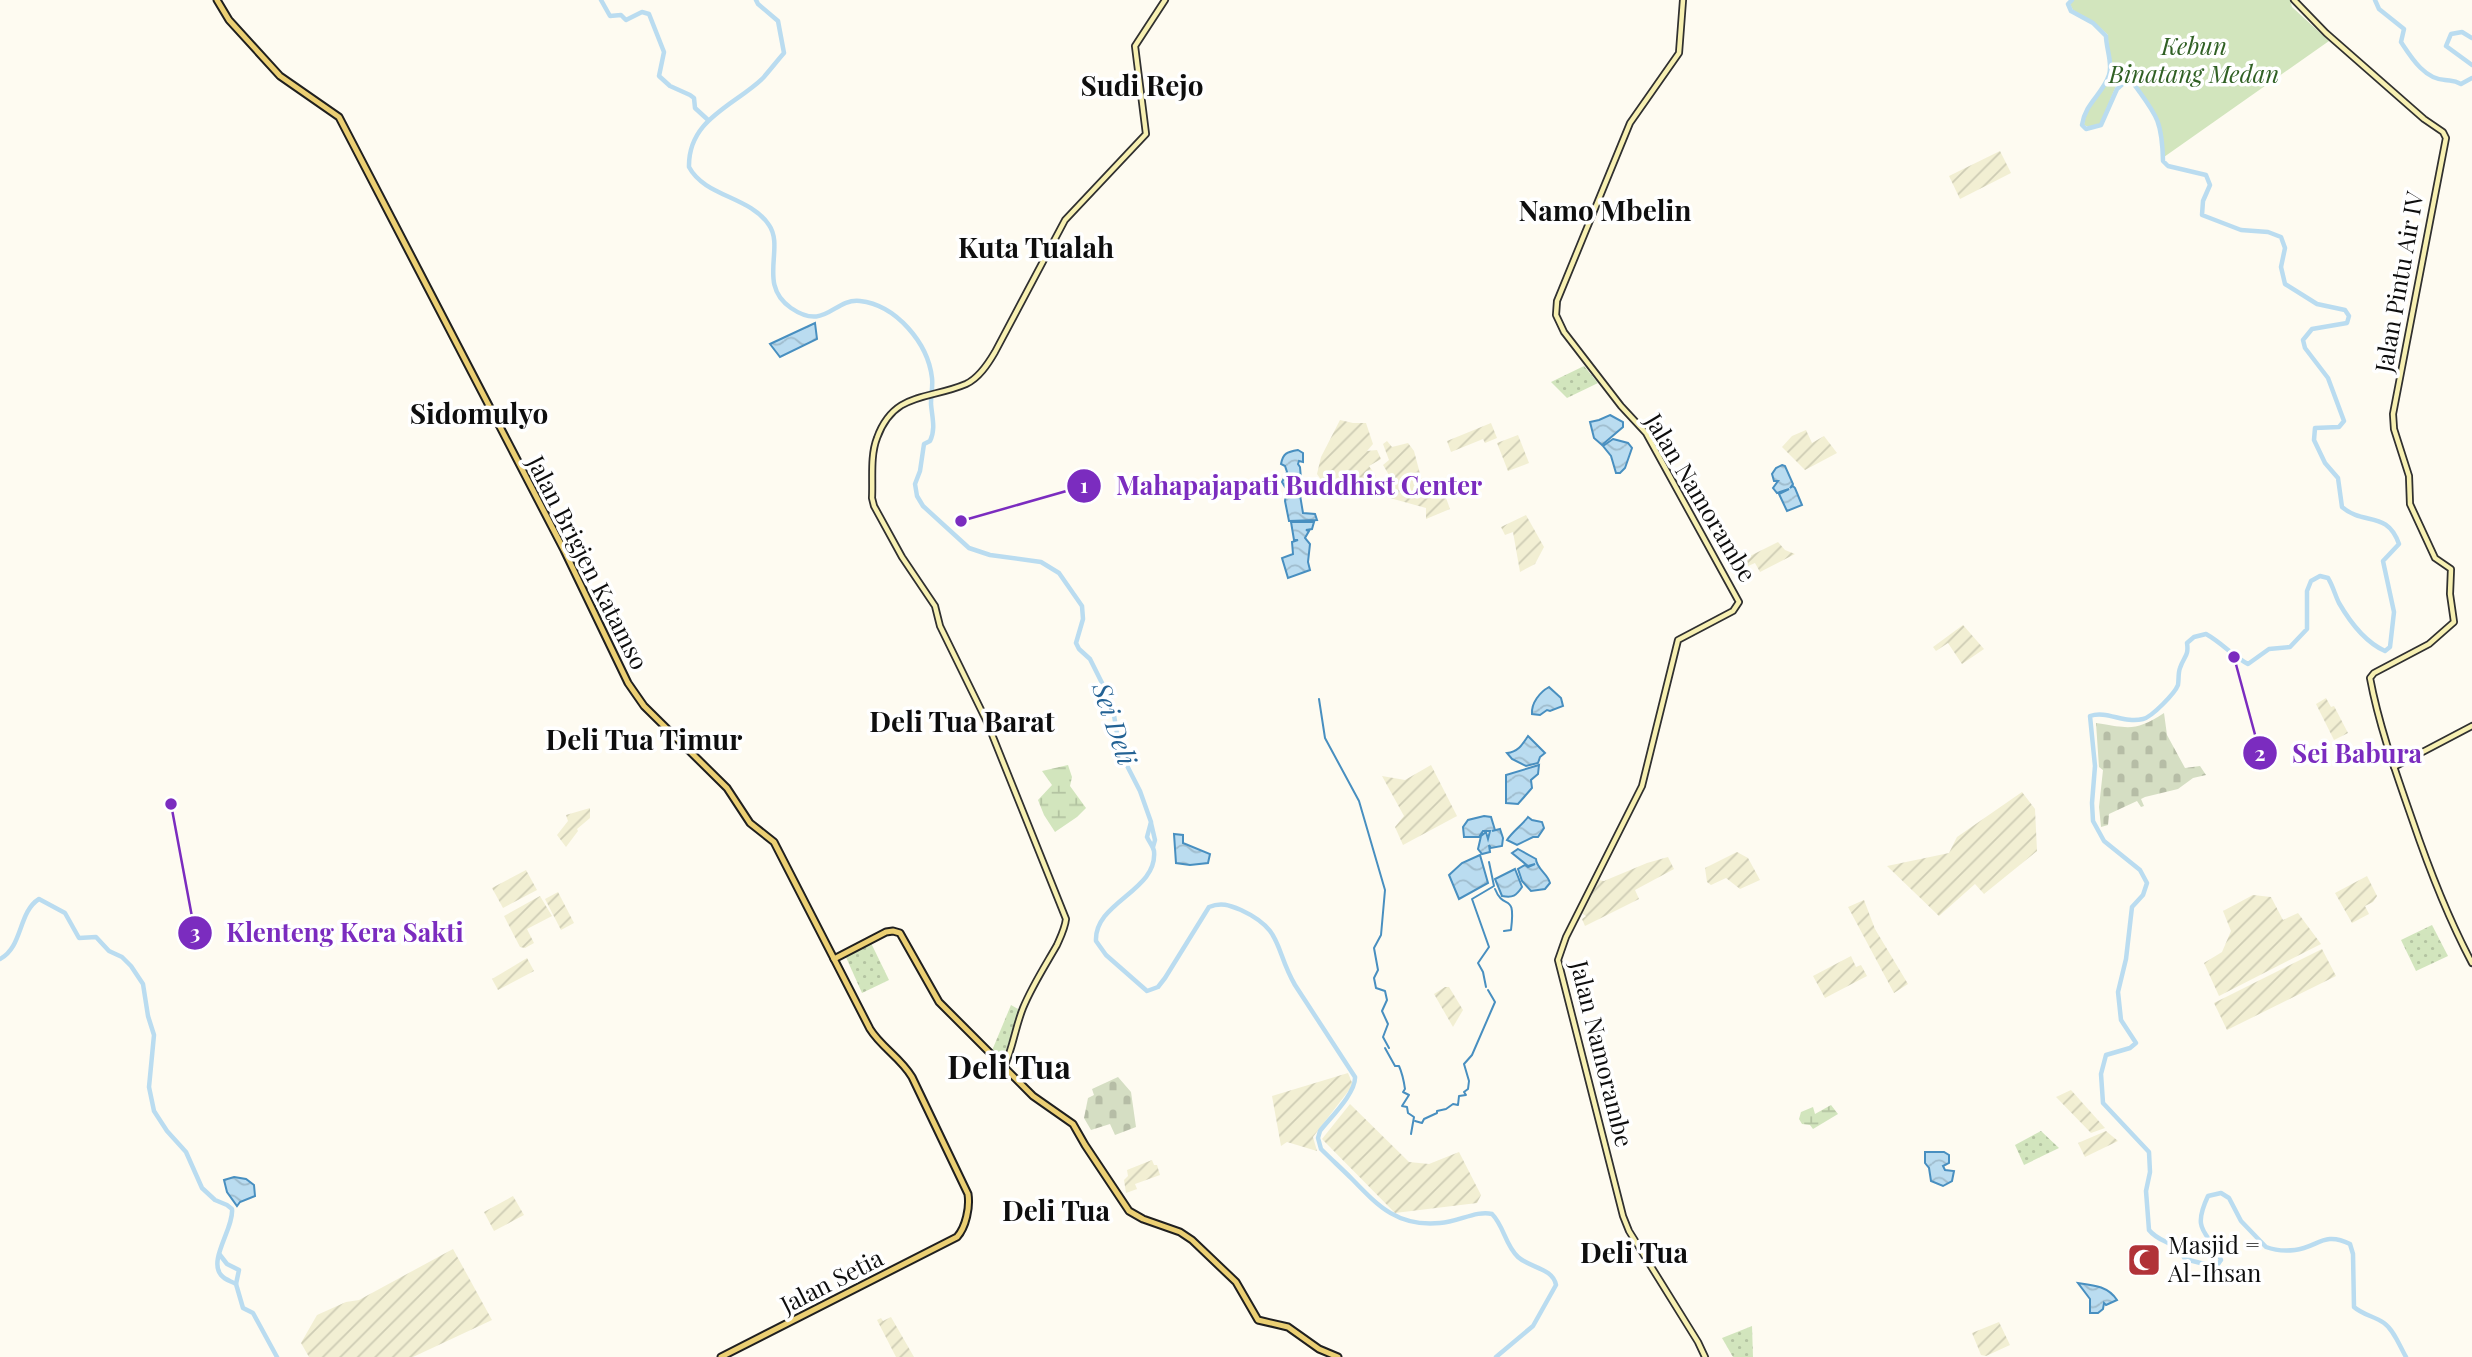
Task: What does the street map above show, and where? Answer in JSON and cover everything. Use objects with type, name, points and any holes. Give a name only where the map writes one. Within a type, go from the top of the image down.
[{"type":"main road","name":"Jalan Brigjen Katamso","points":[[217,0],[229,20],[280,76],[337,114],[564,550],[628,683],[644,706],[727,788],[750,823],[774,842],[875,1037],[896,1055],[912,1077],[967,1191],[970,1199],[964,1225],[957,1237]]},
{"type":"main road","points":[[1005,1068],[1023,1008],[1062,934],[1066,923],[1065,915],[987,722],[940,626],[935,606],[902,557],[872,500],[873,460],[877,437],[891,413],[919,396],[965,384],[986,366],[1063,222],[1146,134],[1135,46],[1165,0]]},
{"type":"main road","name":"Jalan Namorambe","points":[[1683,0],[1679,54],[1630,122],[1557,301],[1556,312],[1557,320],[1567,336],[1621,406],[1647,433],[1740,602],[1733,611],[1678,640],[1642,786],[1566,937],[1558,960],[1623,1216],[1629,1231],[1705,1357]]},
{"type":"main road","name":"Jalan Pintu Air IV","points":[[2294,0],[2326,33],[2438,128],[2446,138],[2393,414],[2394,429],[2409,479],[2410,504],[2435,558],[2451,568],[2450,594],[2454,622],[2432,642],[2371,676],[2375,701],[2394,767]]},
{"type":"main road","points":[[2472,726],[2394,767],[2436,888],[2472,964]]},
{"type":"main road","points":[[833,957],[887,932],[900,933],[939,1002],[1036,1099],[1073,1124],[1129,1211],[1180,1232],[1192,1240],[1236,1282],[1256,1318],[1288,1327],[1319,1349],[1338,1357]]},
{"type":"main road","name":"Jalan Setia","points":[[721,1357],[957,1237]]},
{"type":"shaded area","points":[[2000,151],[2011,173],[1960,199],[1949,176]]},
{"type":"shaded area","points":[[1340,420],[1366,423],[1373,444],[1367,451],[1377,450],[1381,459],[1369,466],[1376,476],[1370,481],[1374,485],[1371,487],[1355,479],[1333,497],[1317,474],[1321,457]]},
{"type":"shaded area","points":[[1491,423],[1497,438],[1485,443],[1483,439],[1451,452],[1447,441]]},
{"type":"shaded area","points":[[1806,430],[1812,443],[1824,436],[1837,453],[1805,470],[1782,447],[1792,436]]},
{"type":"shaded area","points":[[1518,435],[1529,463],[1508,471],[1497,443]]},
{"type":"shaded area","points":[[1387,441],[1392,447],[1408,443],[1414,451],[1423,485],[1428,489],[1441,484],[1450,509],[1426,519],[1426,508],[1379,495],[1389,475],[1383,465],[1389,460],[1383,444]]},
{"type":"shaded area","points":[[1526,515],[1544,547],[1535,564],[1520,572],[1513,532],[1505,535],[1501,527]]},
{"type":"shaded area","points":[[1778,542],[1785,550],[1795,554],[1760,572],[1755,563],[1748,566],[1744,559]]},
{"type":"shaded area","points":[[1963,625],[1984,649],[1962,664],[1948,643],[1936,651],[1933,647]]},
{"type":"shaded area","points":[[2326,698],[2331,707],[2334,706],[2348,733],[2334,740],[2316,704]]},
{"type":"shaded area","points":[[1431,765],[1457,816],[1403,845],[1395,827],[1404,816],[1382,776],[1405,780]]},
{"type":"shaded area","points":[[2022,792],[2035,809],[2037,851],[1984,894],[1975,884],[1939,916],[1887,866],[1949,853],[1957,837]]},
{"type":"shaded area","points":[[590,808],[590,818],[577,829],[566,847],[557,835],[568,821],[566,815]]},
{"type":"shaded area","points":[[1737,852],[1748,858],[1760,880],[1740,889],[1726,878],[1711,885],[1707,882],[1705,868]]},
{"type":"shaded area","points":[[1668,857],[1674,869],[1635,890],[1639,899],[1585,926],[1582,919],[1586,916],[1580,912],[1595,882]]},
{"type":"shaded area","points":[[526,870],[537,890],[503,908],[492,888]]},
{"type":"shaded area","points":[[2367,876],[2377,896],[2365,906],[2369,914],[2352,923],[2335,893]]},
{"type":"shaded area","points":[[558,892],[574,923],[561,930],[545,899]]},
{"type":"shaded area","points":[[2253,895],[2271,897],[2283,920],[2298,913],[2321,944],[2219,996],[2204,963],[2222,952],[2231,931],[2223,911]]},
{"type":"shaded area","points":[[540,896],[552,916],[527,929],[534,943],[525,948],[520,947],[504,916]]},
{"type":"shaded area","points":[[1864,900],[1875,929],[1908,984],[1894,993],[1848,907]]},
{"type":"shaded area","points":[[2322,949],[2336,976],[2227,1030],[2214,1003]]},
{"type":"shaded area","points":[[1851,956],[1856,967],[1861,965],[1867,976],[1825,998],[1813,976]]},
{"type":"shaded area","points":[[527,958],[534,971],[498,990],[492,979]]},
{"type":"shaded area","points":[[1449,987],[1463,1010],[1453,1027],[1434,994]]},
{"type":"shaded area","points":[[1348,1073],[1353,1085],[1313,1137],[1317,1151],[1287,1142],[1281,1146],[1272,1096]]},
{"type":"shaded area","points":[[2071,1090],[2105,1128],[2091,1133],[2056,1097]]},
{"type":"shaded area","points":[[1350,1104],[1409,1162],[1429,1164],[1459,1152],[1481,1195],[1477,1203],[1395,1213],[1322,1139]]},
{"type":"shaded area","points":[[2106,1131],[2118,1141],[2085,1157],[2078,1143]]},
{"type":"shaded area","points":[[1152,1160],[1160,1175],[1135,1184],[1137,1189],[1126,1193],[1124,1180],[1128,1176],[1127,1170]]},
{"type":"shaded area","points":[[513,1196],[524,1215],[494,1231],[484,1212]]},
{"type":"shaded area","points":[[453,1249],[492,1320],[413,1357],[309,1357],[301,1343],[317,1315],[346,1302],[359,1300]]},
{"type":"shaded area","points":[[891,1317],[914,1357],[896,1357],[877,1320],[881,1318],[883,1321]]},
{"type":"shaded area","points":[[1999,1322],[2010,1345],[1986,1356],[1981,1355],[1972,1333]]},
{"type":"green space","name":"Kebun Binatang Medan","points":[[2073,0],[2290,0],[2292,7],[2329,41],[2164,157],[2162,132],[2156,114],[2131,78],[2126,78],[2116,86],[2100,124],[2091,128],[2084,125],[2088,111],[2108,82],[2111,60],[2108,35],[2094,22],[2073,10],[2070,4]]},
{"type":"green space","points":[[1584,366],[1598,383],[1567,398],[1551,382]]},
{"type":"green space","points":[[2164,713],[2167,735],[2185,768],[2200,766],[2206,775],[2193,778],[2178,789],[2141,799],[2144,806],[2141,807],[2137,801],[2109,814],[2108,825],[2101,827],[2099,807],[2103,770],[2099,767],[2096,723],[2132,727]]},
{"type":"green space","points":[[1068,765],[1072,777],[1070,786],[1086,808],[1055,832],[1038,800],[1052,785],[1042,771]]},
{"type":"green space","points":[[2432,925],[2448,956],[2416,971],[2401,940]]},
{"type":"green space","points":[[871,943],[889,980],[862,993],[845,955]]},
{"type":"green space","points":[[1011,1005],[1020,1010],[1002,1062],[991,1053]]},
{"type":"green space","points":[[1118,1077],[1131,1092],[1136,1127],[1115,1135],[1110,1124],[1091,1130],[1084,1118],[1088,1098],[1094,1095],[1092,1089]]},
{"type":"green space","points":[[1831,1105],[1838,1114],[1813,1129],[1810,1125],[1802,1124],[1799,1119],[1801,1112],[1813,1107],[1815,1114]]},
{"type":"green space","points":[[2041,1131],[2059,1148],[2024,1165],[2015,1145]]},
{"type":"green space","points":[[1752,1326],[1753,1357],[1733,1357],[1722,1338]]},
{"type":"water","points":[[815,323],[817,339],[780,357],[770,344]]},
{"type":"water","points":[[1610,415],[1623,422],[1623,427],[1602,445],[1594,438],[1590,422]]},
{"type":"water","points":[[1613,439],[1628,443],[1632,448],[1625,468],[1620,473],[1616,473],[1611,456],[1603,446]]},
{"type":"water","points":[[1298,450],[1303,453],[1303,462],[1299,461],[1298,464],[1301,479],[1285,487],[1282,482],[1287,472],[1281,464],[1283,457]]},
{"type":"water","points":[[1782,465],[1793,484],[1790,488],[1795,488],[1802,505],[1787,511],[1779,494],[1789,489],[1777,493],[1773,488],[1778,481],[1774,481],[1772,474]]},
{"type":"water","points":[[1298,483],[1303,513],[1315,514],[1317,520],[1289,521],[1285,501],[1287,488]]},
{"type":"water","points":[[1291,522],[1314,522],[1312,529],[1306,530],[1309,531],[1305,538],[1310,544],[1310,570],[1288,578],[1282,558],[1293,554],[1292,542],[1298,540],[1294,540]]},
{"type":"water","points":[[1549,687],[1561,698],[1563,706],[1547,710],[1540,715],[1532,714],[1537,698]]},
{"type":"water","points":[[1528,736],[1545,753],[1538,763],[1526,766],[1512,759],[1507,753],[1517,750]]},
{"type":"water","points":[[1539,765],[1538,774],[1531,780],[1532,788],[1518,804],[1506,803],[1506,775]]},
{"type":"water","points":[[1491,817],[1495,830],[1492,831],[1500,829],[1503,838],[1502,846],[1491,848],[1489,845],[1490,852],[1482,854],[1478,849],[1481,836],[1486,832],[1488,839],[1490,831],[1483,831],[1479,837],[1464,837],[1463,827],[1468,820]]},
{"type":"water","points":[[1528,817],[1542,822],[1544,828],[1538,837],[1517,845],[1507,840],[1512,834]]},
{"type":"water","points":[[1174,834],[1183,835],[1183,843],[1210,854],[1208,863],[1176,863]]},
{"type":"water","points":[[1518,849],[1536,859],[1550,883],[1545,889],[1531,891],[1522,881],[1518,869],[1535,864],[1528,866],[1512,853]]},
{"type":"water","points":[[1480,855],[1488,883],[1459,899],[1449,875],[1462,863]]},
{"type":"water","points":[[1515,869],[1522,887],[1514,896],[1502,896],[1495,879]]},
{"type":"water","points":[[1925,1152],[1944,1152],[1949,1155],[1949,1163],[1943,1166],[1945,1170],[1954,1171],[1952,1181],[1943,1186],[1931,1181],[1929,1168],[1925,1163]]},
{"type":"water","points":[[234,1177],[246,1179],[254,1185],[255,1196],[237,1206],[227,1192],[224,1180]]},
{"type":"water","points":[[2078,1283],[2105,1289],[2117,1300],[2106,1305],[2104,1303],[2103,1309],[2098,1313],[2090,1313],[2090,1299]]},
{"type":"waterway","points":[[601,0],[610,16],[621,15],[626,20],[642,12],[649,14],[664,52],[659,76],[670,86],[694,98],[695,108],[707,119]]},
{"type":"waterway","name":"Sei Deli","points":[[756,0],[778,21],[784,53],[763,78],[704,125],[696,137],[689,167],[706,185],[751,208],[769,225],[774,244],[775,289],[791,308],[813,317],[821,316],[851,301],[860,301],[886,310],[908,328],[924,352],[932,378],[933,432],[930,441],[924,444],[915,484],[917,496],[923,506],[969,548],[990,555],[1041,562],[1059,573],[1082,606],[1083,619],[1076,643],[1090,659],[1112,703],[1120,752],[1140,791],[1151,822],[1147,837],[1154,851],[1153,865],[1146,876],[1105,916],[1098,928],[1096,941],[1106,955],[1147,991],[1158,987],[1165,978],[1209,907],[1221,904],[1233,907],[1265,925],[1276,942],[1295,985],[1355,1077],[1347,1098],[1320,1131],[1318,1138],[1321,1149],[1371,1198],[1401,1218],[1412,1222],[1440,1223],[1492,1214],[1518,1257],[1554,1279],[1556,1285],[1533,1326],[1496,1357]]},
{"type":"waterway","points":[[2072,0],[2068,4],[2071,11],[2093,23],[2106,36],[2110,66],[2106,82],[2087,111],[2082,125],[2086,129],[2101,125],[2117,89],[2127,80],[2131,80],[2156,117],[2161,135],[2163,161],[2168,166],[2206,175],[2210,185],[2203,201],[2202,215],[2241,230],[2268,232],[2281,237],[2285,248],[2281,267],[2285,284],[2317,304],[2345,310],[2349,316],[2347,323],[2312,329],[2303,340],[2305,348],[2328,378],[2344,421],[2339,427],[2315,428],[2314,440],[2325,463],[2338,478],[2342,507],[2350,513],[2381,522],[2394,533],[2399,544],[2383,561],[2394,612],[2390,647],[2385,651],[2359,631],[2339,603],[2328,578],[2320,576],[2311,581],[2307,591],[2307,629],[2290,647],[2269,649],[2248,664],[2206,634],[2194,637],[2187,643],[2187,653],[2179,670],[2176,689],[2152,714],[2136,720],[2103,715],[2090,716],[2095,766],[2093,821],[2104,841],[2140,870],[2147,883],[2143,895],[2132,907],[2126,959],[2118,992],[2121,1020],[2136,1043],[2130,1048],[2106,1055],[2101,1074],[2103,1103],[2149,1152],[2150,1172],[2146,1191],[2149,1230],[2153,1235],[2178,1249],[2185,1259],[2216,1267],[2221,1260],[2201,1225],[2201,1218],[2208,1196],[2221,1193],[2229,1198],[2241,1221],[2266,1247],[2295,1250],[2327,1239],[2350,1244],[2353,1254],[2354,1307],[2388,1326],[2406,1357]]},
{"type":"waterway","points":[[2375,0],[2379,9],[2404,29],[2401,42],[2424,71],[2437,79],[2461,84],[2472,78]]},
{"type":"waterway","points":[[2472,38],[2462,32],[2451,34],[2446,46],[2472,65]]},
{"type":"waterway","points":[[1319,699],[1325,738],[1359,801],[1385,890],[1381,935],[1374,948],[1378,970],[1374,978],[1376,988],[1385,991],[1387,1000],[1382,1011],[1388,1024],[1383,1037],[1389,1048]]},
{"type":"waterway","points":[[1151,823],[1155,840],[1153,847]]},
{"type":"waterway","points":[[1486,987],[1478,963],[1489,947],[1472,899],[1494,886],[1489,862]]},
{"type":"waterway","points":[[1495,889],[1512,910],[1511,930],[1504,931]]},
{"type":"waterway","points":[[0,959],[13,946],[27,912],[39,899],[65,913],[79,938],[96,937],[109,951],[122,957],[131,966],[143,984],[154,1035],[149,1087],[154,1111],[186,1152],[202,1188],[215,1200],[232,1209],[232,1217],[219,1253],[218,1269],[223,1277],[236,1284],[243,1308],[253,1313],[277,1357]]},
{"type":"waterway","points":[[1415,1121],[1422,1123],[1437,1111],[1453,1104],[1458,1105],[1459,1096],[1466,1095],[1464,1092],[1468,1089],[1469,1081],[1464,1064],[1472,1055],[1495,1002],[1488,990]]},
{"type":"waterway","points":[[1385,1048],[1395,1066],[1399,1066],[1405,1086],[1403,1092],[1409,1095],[1402,1106],[1407,1107],[1408,1113],[1414,1117],[1411,1134]]},
{"type":"waterway","points":[[220,1255],[227,1264],[239,1270],[236,1284]]},
{"type":"place","name":"Mahapajapati Buddhist Center","points":[[961,521]]},
{"type":"place","name":"Sei Babura","points":[[2234,657]]},
{"type":"place","name":"Klenteng Kera Sakti","points":[[171,804]]},
{"type":"place","name":"Masjid = Al-Ihsan","points":[[2144,1260]]},
{"type":"district","name":"Sudi Rejo","points":[[1142,86]]},
{"type":"district","name":"Namo Mbelin","points":[[1605,211]]},
{"type":"district","name":"Kuta Tualah","points":[[1036,248]]},
{"type":"district","name":"Sidomulyo","points":[[479,414]]},
{"type":"district","name":"Deli Tua Barat","points":[[962,722]]},
{"type":"district","name":"Deli Tua Timur","points":[[644,740]]},
{"type":"district","name":"Deli Tua","points":[[1009,1068]]},
{"type":"district","name":"Deli Tua","points":[[1056,1211]]},
{"type":"district","name":"Deli Tua","points":[[1634,1253]]}]
